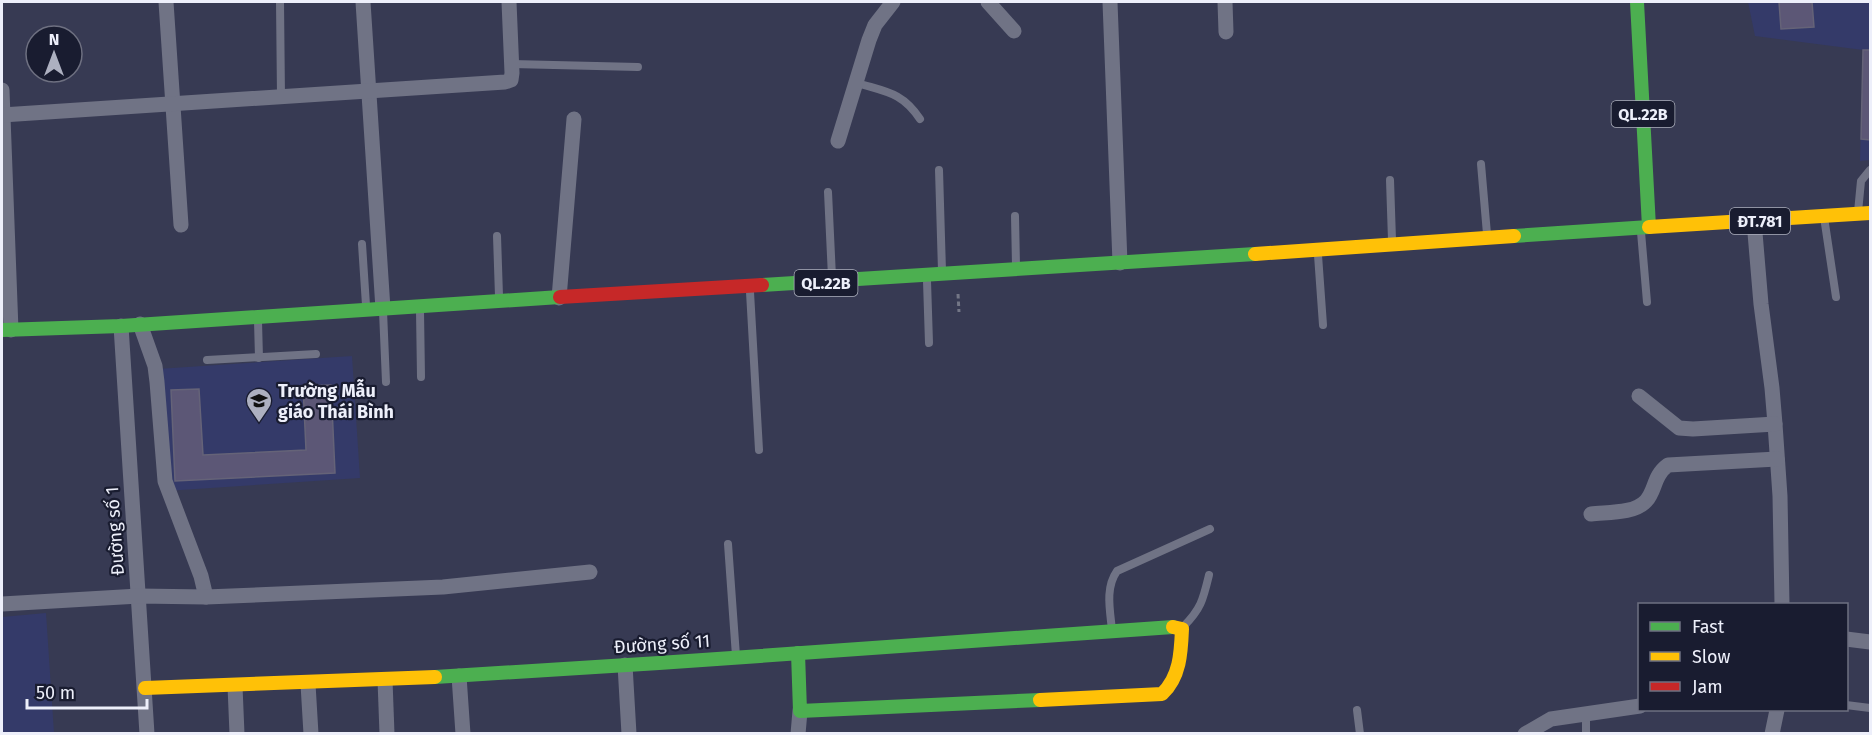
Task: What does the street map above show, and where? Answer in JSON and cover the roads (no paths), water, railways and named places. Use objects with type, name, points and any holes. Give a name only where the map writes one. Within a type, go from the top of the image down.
[{"type":"main road","name":"QL.22B","points":[[6,330],[121,326],[500,300],[927,277],[1645,228],[1637,2]]},
{"type":"main road","name":"ĐT.781","points":[[1645,228],[1864,214]]},
{"type":"main road","name":"Đường số 11","points":[[145,688],[308,684],[459,676],[1182,628]]},
{"type":"main road","points":[[798,653],[800,711],[1162,694],[1171,688],[1175,680],[1182,628]]},
{"type":"street","points":[[166,2],[171,104],[181,225]]},
{"type":"street","points":[[363,2],[383,309]]},
{"type":"street","points":[[2,115],[505,82],[511,80],[512,64],[509,2]]},
{"type":"street","points":[[838,141],[875,26],[893,2]]},
{"type":"street","points":[[988,2],[1014,31]]},
{"type":"street","points":[[1110,2],[1120,263]]},
{"type":"street","points":[[1225,2],[1226,32]]},
{"type":"street","points":[[2,90],[6,330]]},
{"type":"street","points":[[559,298],[574,119]]},
{"type":"street","points":[[1754,221],[1775,424],[1782,603]]},
{"type":"street","points":[[140,324],[155,366],[158,382],[165,481],[207,597]]},
{"type":"street","name":"Đường số 1","points":[[121,326],[147,734]]},
{"type":"street","points":[[1640,396],[1679,428],[1775,424]]},
{"type":"street","points":[[1591,514],[1631,509],[1646,501],[1661,470],[1668,465],[1777,459]]},
{"type":"street","points":[[2,604],[139,596],[207,597],[442,586],[590,572]]},
{"type":"street","points":[[1848,639],[1870,642]]},
{"type":"street","points":[[625,665],[629,734]]},
{"type":"street","points":[[459,676],[463,734]]},
{"type":"street","points":[[385,680],[387,734]]},
{"type":"street","points":[[308,684],[310,734]]},
{"type":"street","points":[[235,686],[237,734]]},
{"type":"street","points":[[1525,734],[1551,719],[1638,706]]},
{"type":"street","points":[[798,734],[800,711]]},
{"type":"street","points":[[1772,734],[1777,711]]},
{"type":"lane","points":[[280,2],[281,97]]},
{"type":"lane","points":[[512,64],[638,68]]},
{"type":"lane","points":[[857,83],[899,96],[912,107],[920,119]]},
{"type":"lane","points":[[1481,164],[1487,238]]},
{"type":"lane","points":[[939,170],[942,276]]},
{"type":"lane","points":[[1864,214],[1861,181],[1870,170]]},
{"type":"lane","points":[[1390,180],[1392,245]]},
{"type":"lane","points":[[828,192],[833,282]]},
{"type":"lane","points":[[1015,216],[1017,270]]},
{"type":"lane","points":[[1824,216],[1836,297]]},
{"type":"lane","points":[[1645,228],[1647,302]]},
{"type":"lane","points":[[497,237],[500,300]]},
{"type":"lane","points":[[362,244],[366,309]]},
{"type":"lane","points":[[1318,250],[1323,325]]},
{"type":"lane","points":[[927,277],[929,343]]},
{"type":"lane","points":[[750,287],[759,450]]},
{"type":"lane","points":[[420,307],[421,377]]},
{"type":"lane","points":[[383,309],[386,382]]},
{"type":"lane","points":[[257,317],[260,358]]},
{"type":"lane","points":[[207,360],[316,354]]},
{"type":"lane","points":[[1112,632],[1109,597],[1111,579],[1117,571],[1210,529]]},
{"type":"lane","points":[[729,544],[736,657]]},
{"type":"lane","points":[[1182,628],[1197,613],[1204,597],[1209,575]]},
{"type":"lane","points":[[1848,705],[1870,708]]},
{"type":"lane","points":[[1358,710],[1360,734]]},
{"type":"lane","points":[[1586,734],[1587,714]]},
{"type":"place","name":"Trường Mẫu giáo Thái Bình","points":[[259,424]]}]
